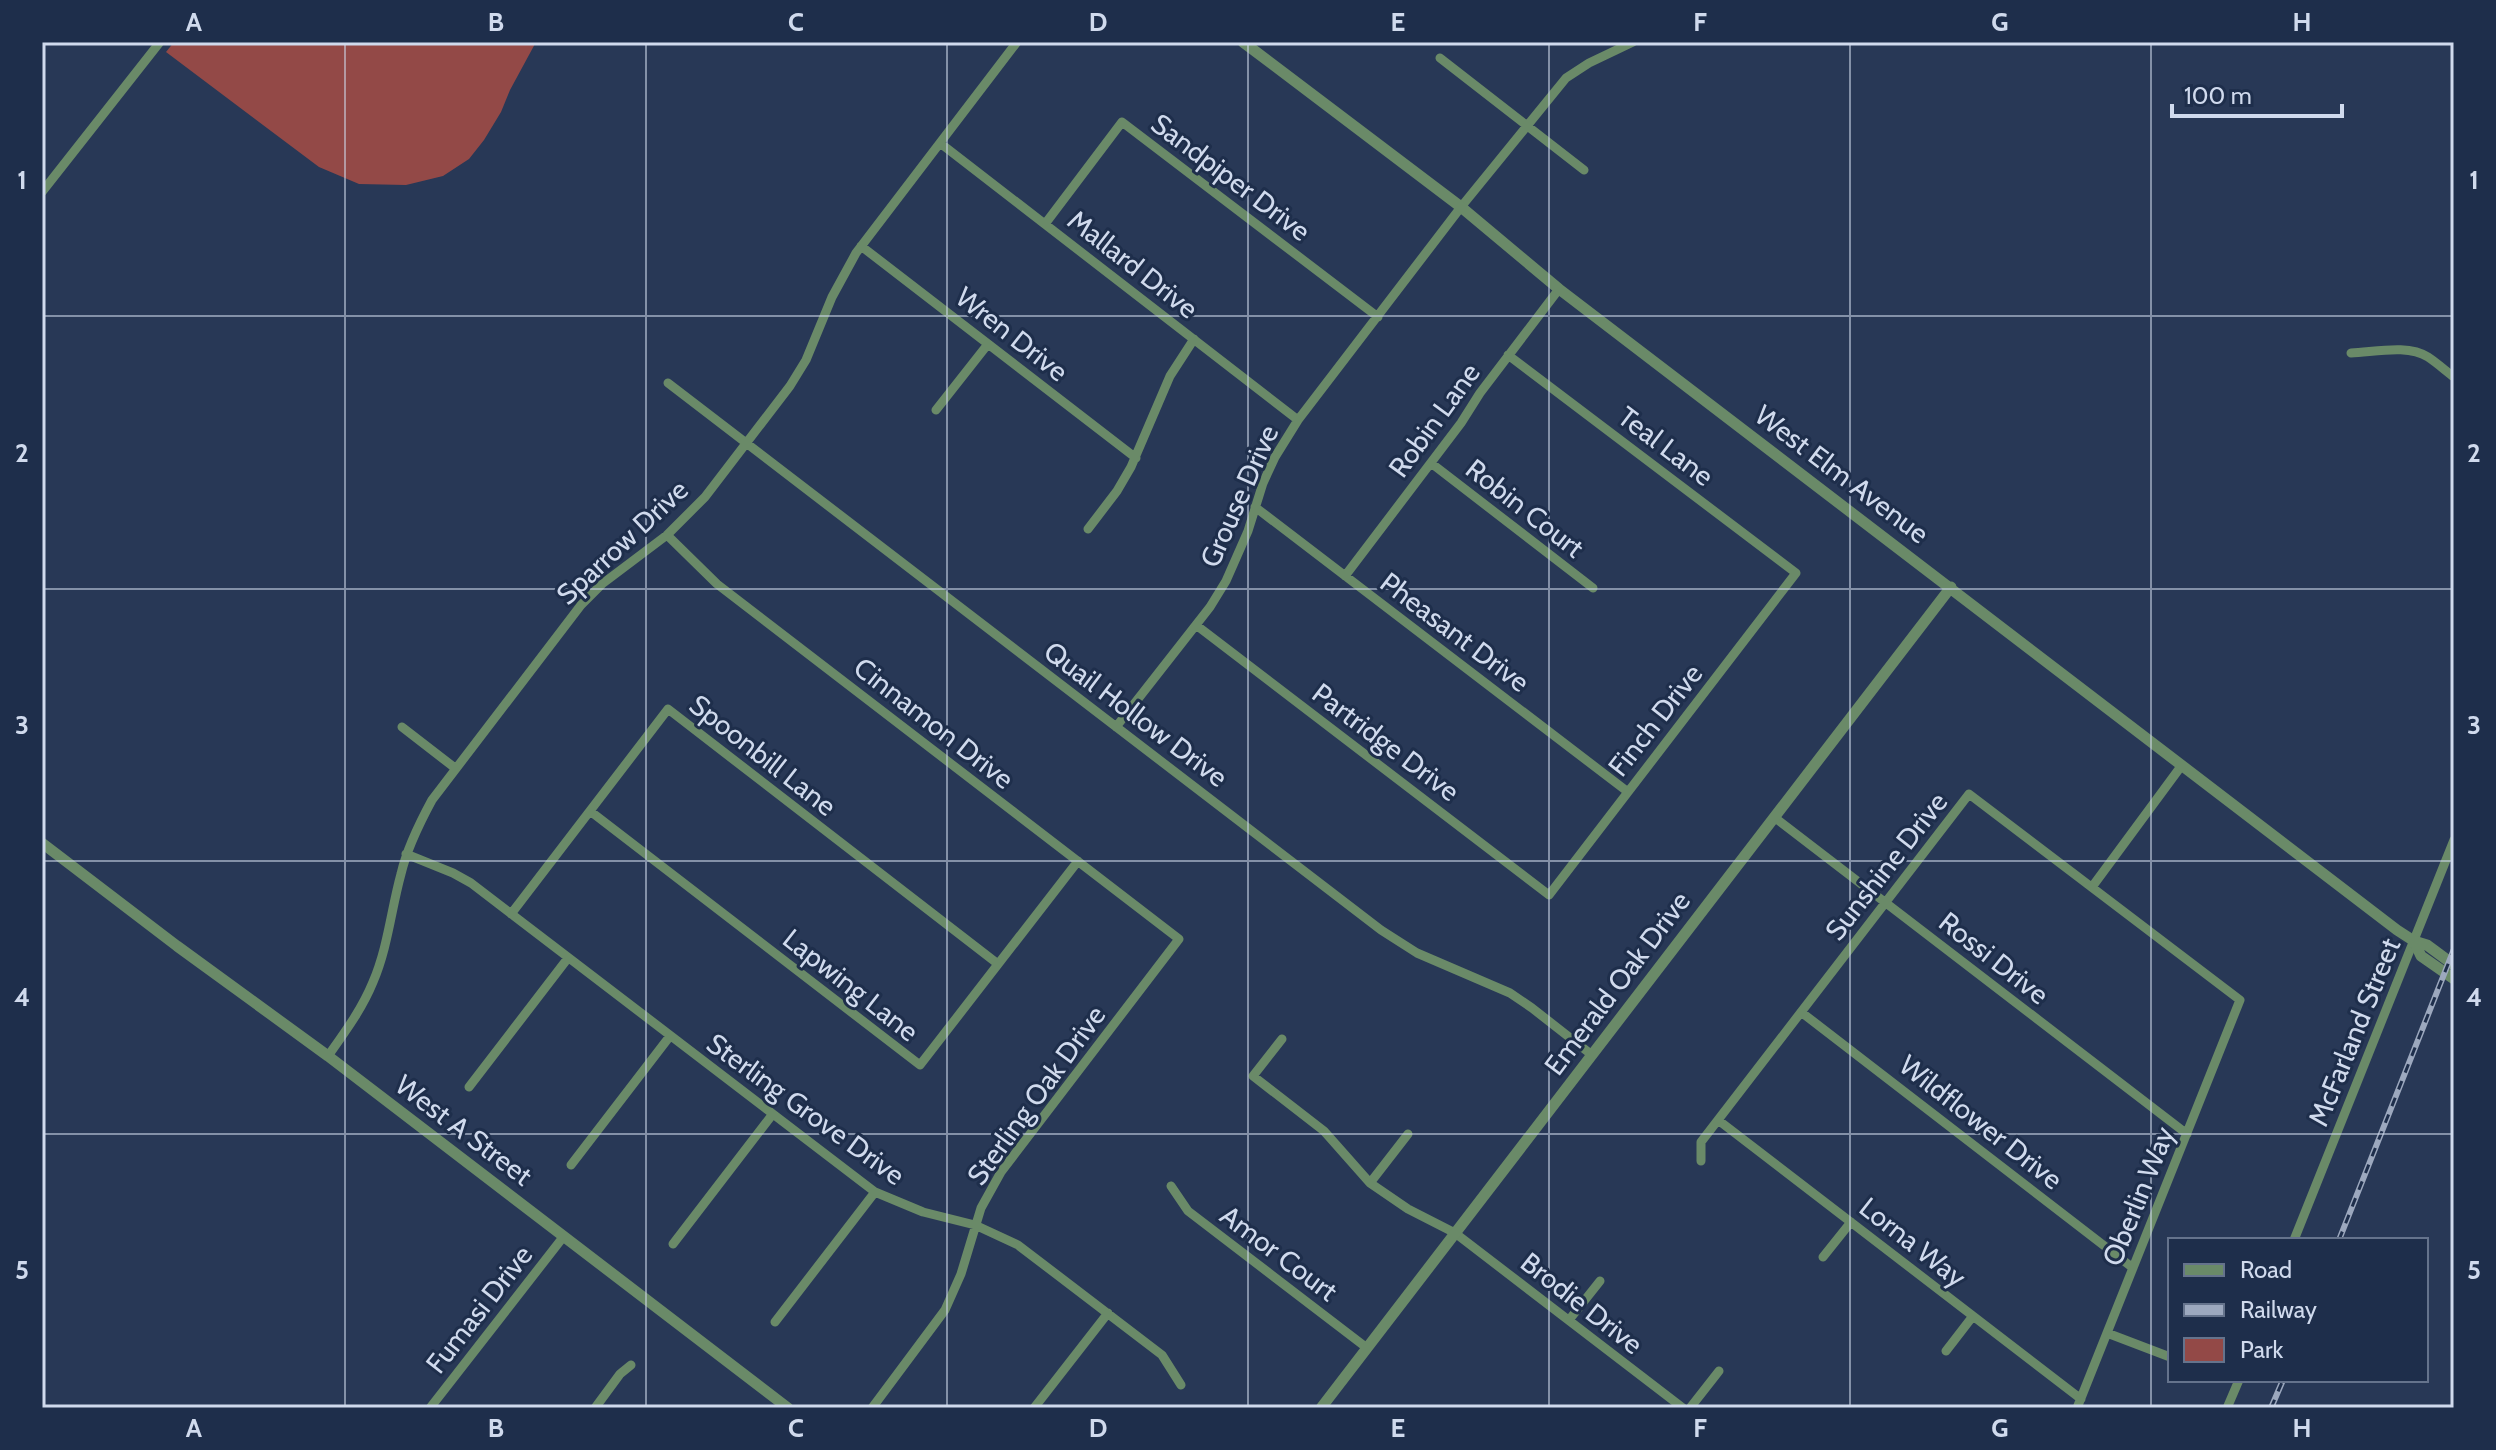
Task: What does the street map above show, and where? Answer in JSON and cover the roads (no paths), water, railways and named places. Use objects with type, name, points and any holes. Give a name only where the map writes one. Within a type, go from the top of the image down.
[{"type":"street","points":[[42,192],[160,42]]},
{"type":"street","name":"Sparrow Drive","points":[[328,1056],[350,1026],[373,982],[406,854],[432,800],[581,605],[602,584],[667,535],[705,497],[790,386],[806,360],[841,279],[861,246],[1017,42]]},
{"type":"street","name":"West Elm Avenue","points":[[1243,42],[1461,207],[1559,289],[2414,941],[2421,956],[2450,969]]},
{"type":"street","name":"Grouse Drive","points":[[1116,727],[1196,625],[1226,581],[1275,457],[1298,420],[1461,207],[1566,78],[1633,42]]},
{"type":"street","points":[[1440,58],[1584,170]]},
{"type":"street","name":"Sandpiper Drive","points":[[1045,224],[1122,122],[1378,317]]},
{"type":"street","name":"Mallard Drive","points":[[940,143],[1298,420]]},
{"type":"street","name":"Wren Drive","points":[[861,246],[1136,458]]},
{"type":"street","name":"Robin Lane","points":[[1345,576],[1559,289]]},
{"type":"street","points":[[1088,529],[1117,491],[1136,458],[1170,376],[1194,339]]},
{"type":"street","points":[[936,410],[988,344]]},
{"type":"street","points":[[2351,353],[2418,352],[2428,356],[2454,377]]},
{"type":"street","name":"Teal Lane","points":[[1508,355],[1796,573]]},
{"type":"street","name":"Quail Hollow Drive","points":[[668,383],[1396,941],[1442,965],[1510,993],[1592,1055]]},
{"type":"street","name":"Robin Court","points":[[1431,463],[1593,588]]},
{"type":"street","name":"Pheasant Drive","points":[[1255,507],[1628,792]]},
{"type":"street","name":"Cinnamon Drive","points":[[667,535],[717,584],[1179,939]]},
{"type":"street","name":"Finch Drive","points":[[1549,895],[1796,573]]},
{"type":"street","name":"Emerald Oak Drive","points":[[1321,1408],[1951,587]]},
{"type":"street","name":"Partridge Drive","points":[[1196,625],[1549,895]]},
{"type":"street","name":"Spoonbill Lane","points":[[511,914],[668,709],[998,964]]},
{"type":"street","points":[[402,727],[455,768]]},
{"type":"street","points":[[2092,887],[2182,765]]},
{"type":"street","name":"Sunshine Drive","points":[[1701,1161],[1701,1142],[1969,794],[2240,1000]]},
{"type":"street","name":"Lapwing Lane","points":[[590,811],[920,1065],[1078,861]]},
{"type":"street","name":"Rossi Drive","points":[[1774,817],[2187,1134]]},
{"type":"street","name":"McFarland Street","points":[[2295,1238],[2454,840]]},
{"type":"street","name":"West A Street","points":[[42,843],[328,1056],[788,1408]]},
{"type":"street","name":"Sterling Grove Drive","points":[[406,854],[471,883],[875,1192],[923,1212],[975,1225],[1018,1245],[1162,1355],[1181,1385]]},
{"type":"street","name":"Sterling Oak Drive","points":[[872,1408],[945,1310],[961,1274],[975,1225],[1001,1172],[1179,939]]},
{"type":"street","points":[[469,1087],[568,958]]},
{"type":"street","name":"Oberlin Way","points":[[2079,1403],[2240,1000]]},
{"type":"street","name":"Wildflower Drive","points":[[1801,1012],[2133,1268]]},
{"type":"street","points":[[571,1165],[670,1036]]},
{"type":"street","name":"Brodie Drive","points":[[1282,1039],[1253,1076],[1324,1131],[1370,1183],[1408,1209],[1455,1233],[1683,1408]]},
{"type":"street","points":[[673,1244],[772,1115]]},
{"type":"street","name":"Lorna Way","points":[[1718,1120],[1973,1316],[2079,1403]]},
{"type":"street","points":[[1370,1183],[1408,1134]]},
{"type":"street","name":"Amor Court","points":[[1171,1186],[1188,1211],[1367,1348]]},
{"type":"street","points":[[775,1322],[875,1192]]},
{"type":"street","points":[[1823,1257],[1851,1222]]},
{"type":"street","name":"Fumasi Drive","points":[[430,1408],[564,1236]]},
{"type":"street","points":[[1569,1320],[1600,1281]]},
{"type":"street","points":[[1034,1408],[1108,1313]]},
{"type":"street","points":[[1946,1351],[1973,1316]]},
{"type":"street","points":[[2107,1333],[2168,1356]]},
{"type":"street","points":[[595,1408],[620,1374],[631,1365]]},
{"type":"street","points":[[1690,1408],[1719,1371]]},
{"type":"street","points":[[2227,1408],[2235,1382]]},
{"type":"railway","points":[[2340,1238],[2454,949]]},
{"type":"railway","points":[[2271,1408],[2282,1382]]}]
